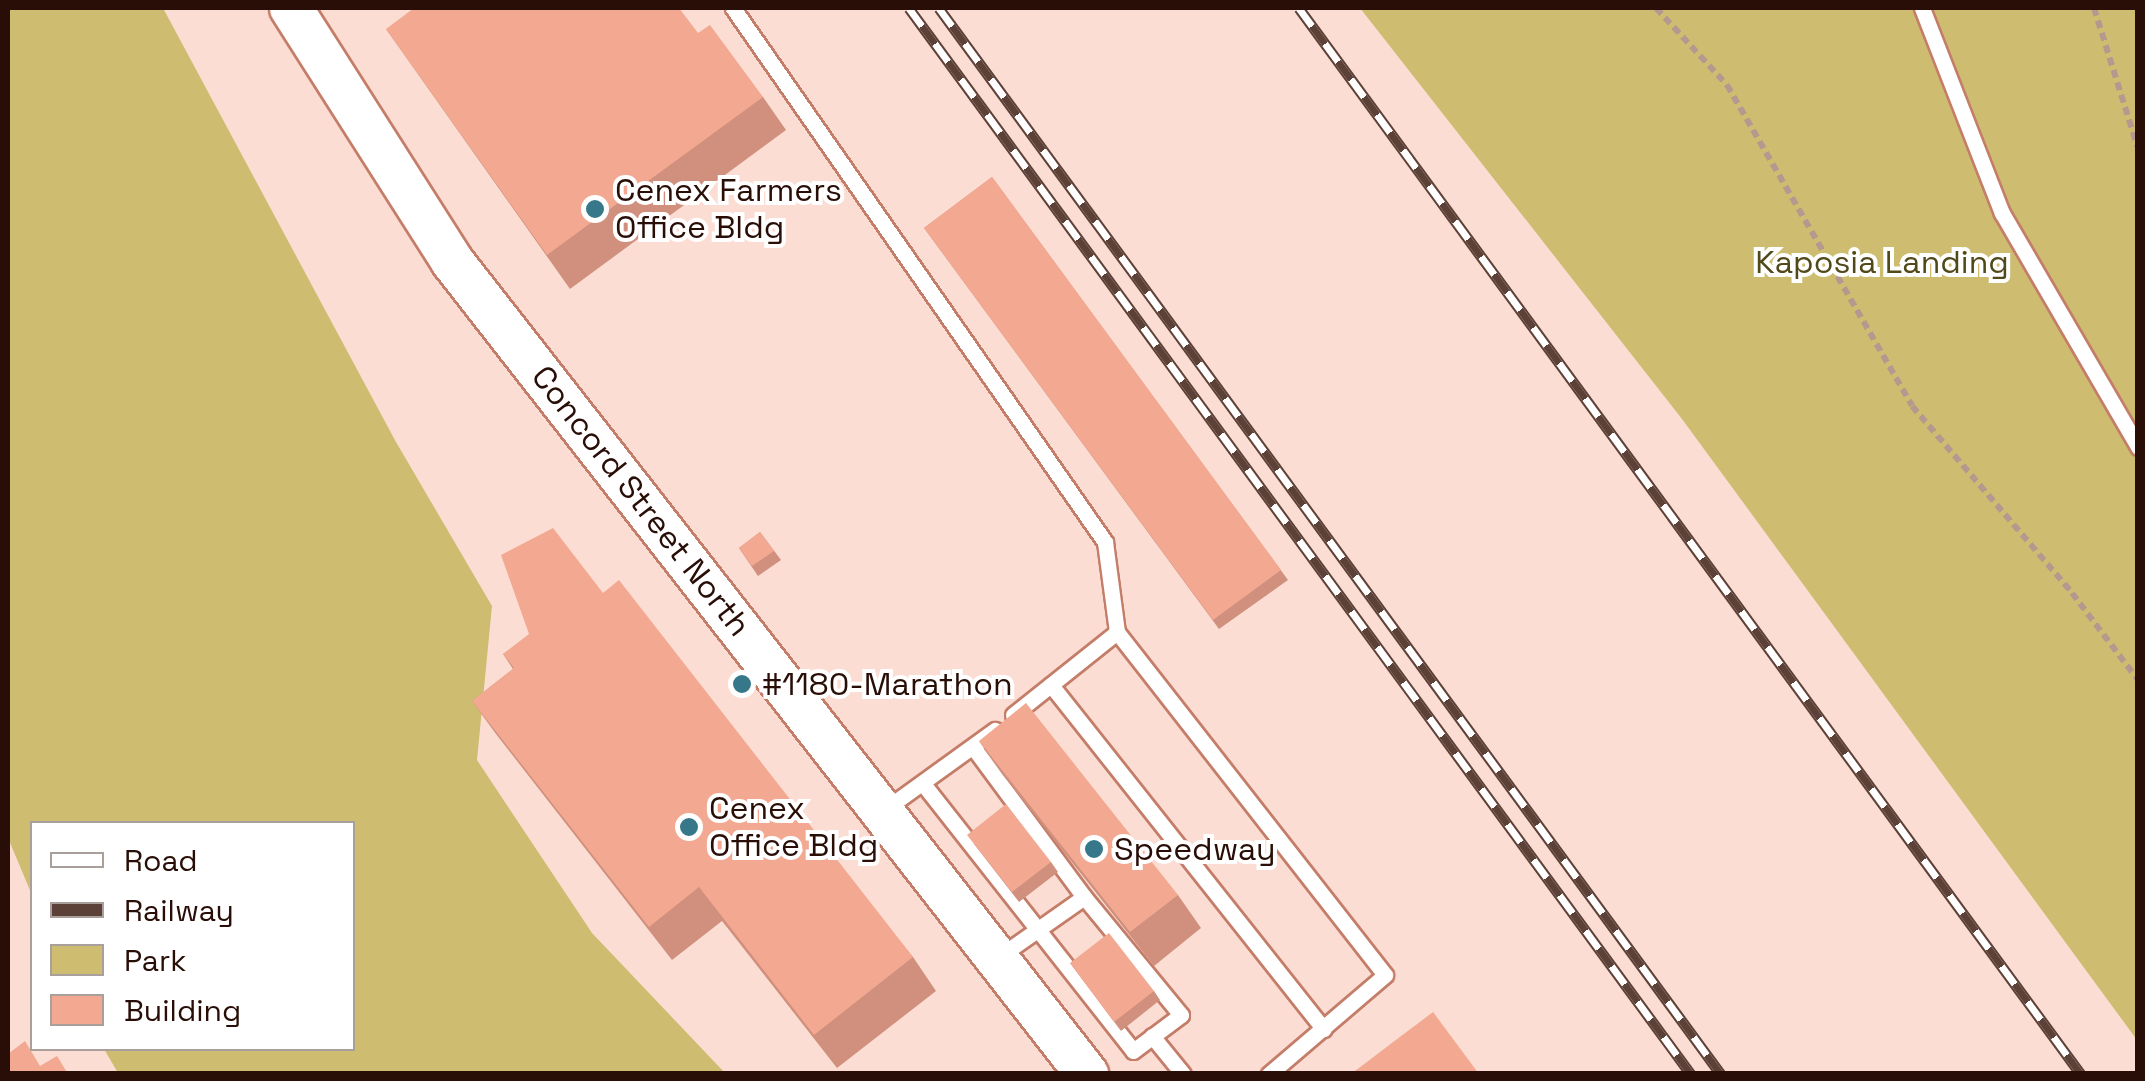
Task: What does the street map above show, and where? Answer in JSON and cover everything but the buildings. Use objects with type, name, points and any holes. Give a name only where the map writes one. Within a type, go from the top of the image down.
[{"type":"main road","name":"Concord Street North","points":[[291,8],[452,261],[1087,1074]]},
{"type":"lane","points":[[733,8],[1105,542],[1118,632],[1386,975],[1269,1074]]},
{"type":"lane","points":[[1922,8],[2002,213],[2138,447]]},
{"type":"lane","points":[[883,810],[973,748],[1118,632]]},
{"type":"lane","points":[[1051,685],[1324,1029]]},
{"type":"lane","points":[[924,785],[1034,932],[1133,1051],[1181,1015],[1084,897],[973,748]]},
{"type":"lane","points":[[997,958],[1084,897]]},
{"type":"lane","points":[[1152,1036],[1183,1074]]},
{"type":"path","points":[[1656,8],[1727,85],[1912,406],[2072,593],[2138,680]]},
{"type":"path","points":[[2094,8],[2138,148]]},
{"type":"green space","points":[[8,8],[163,8],[396,442],[492,606],[477,760],[592,933],[725,1073],[118,1073],[105,1051],[355,1051],[355,821],[30,821],[30,890],[8,838]]},
{"type":"green space","name":"Kaposia Landing","points":[[1360,8],[2137,8],[2137,1040],[1682,419]]},
{"type":"railway","points":[[909,8],[1691,1074]]},
{"type":"railway","points":[[939,8],[1721,1074]]},
{"type":"railway","points":[[1299,8],[2081,1074]]},
{"type":"place","name":"Cenex Farmers Office Bldg","points":[[595,209]]},
{"type":"place","name":"#1180-Marathon","points":[[742,684]]},
{"type":"place","name":"Cenex Office Bldg","points":[[689,827]]},
{"type":"place","name":"Speedway","points":[[1094,849]]}]
